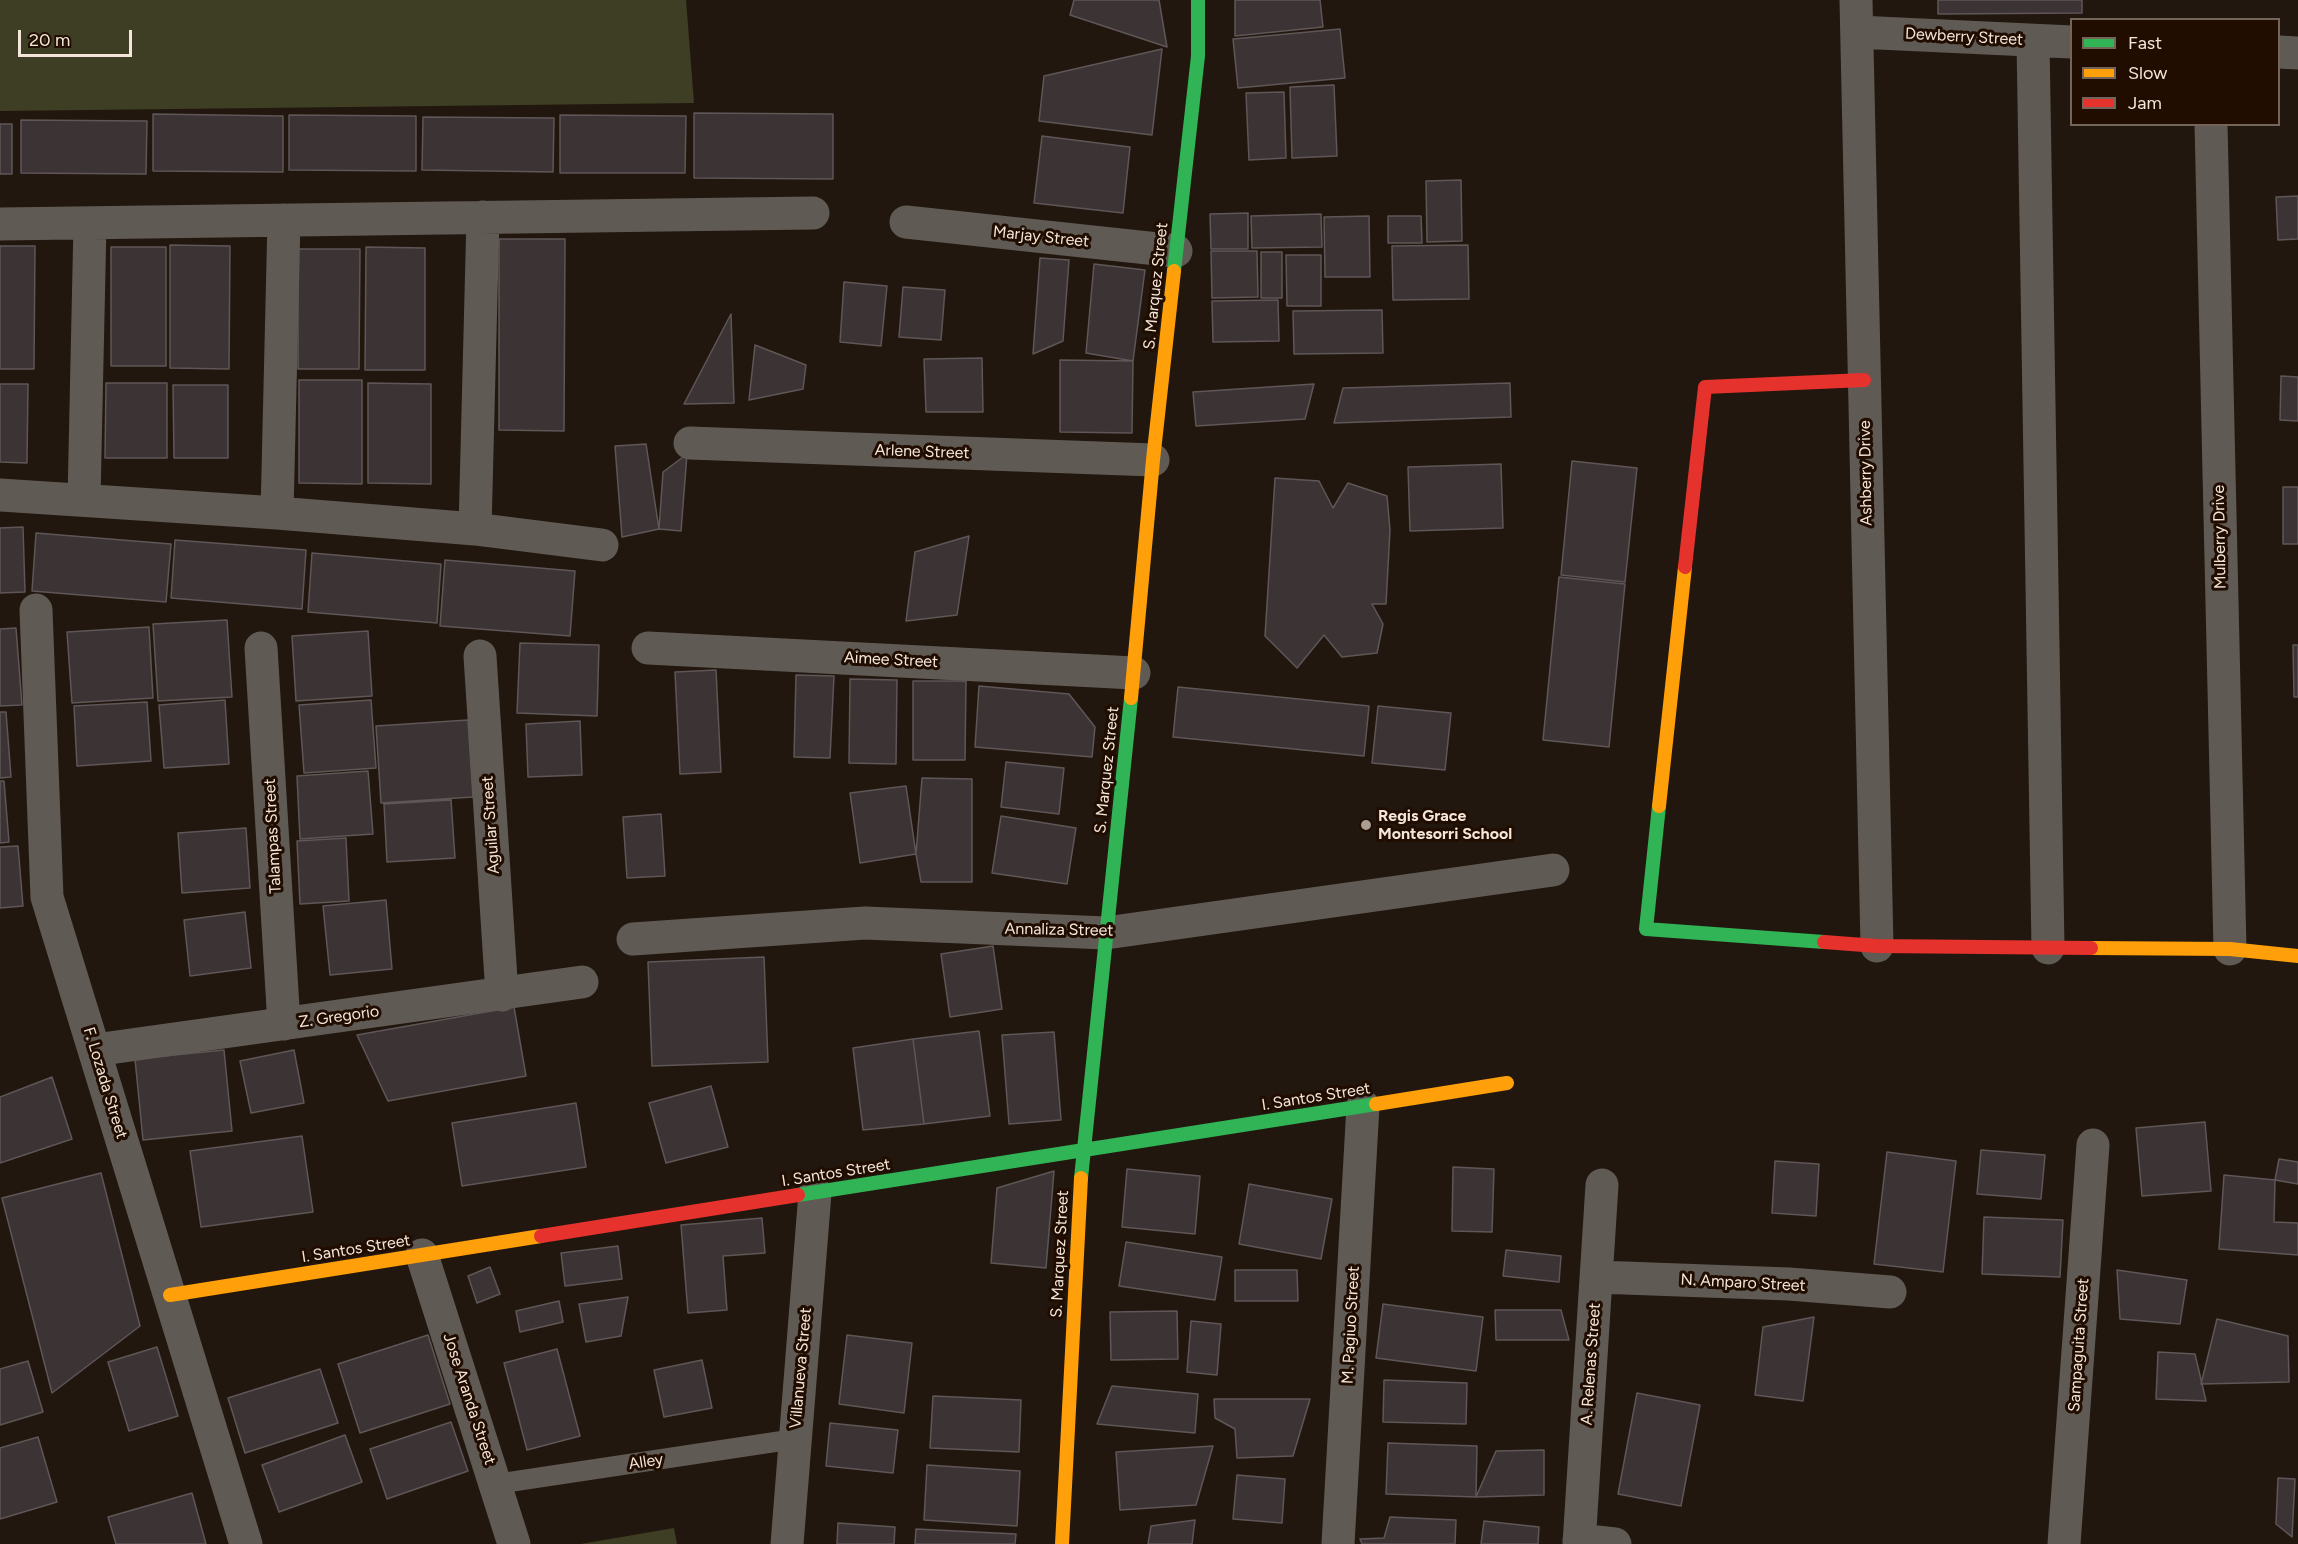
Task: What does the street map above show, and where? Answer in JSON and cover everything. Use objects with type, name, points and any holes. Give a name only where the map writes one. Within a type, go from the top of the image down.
[{"type":"street","name":"S. Marquez Street","points":[[1062,1544],[1082,1151],[1134,673],[1153,460],[1198,56],[1198,0]]},
{"type":"street","name":"Ashberry Drive","points":[[1856,0],[1877,946]]},
{"type":"street","name":"Dewberry Street","points":[[1857,32],[2070,42]]},
{"type":"street","points":[[2033,40],[2048,948]]},
{"type":"street","points":[[2280,52],[2298,53]]},
{"type":"street","name":"Mulberry Drive","points":[[2211,126],[2230,949]]},
{"type":"street","points":[[0,224],[813,213]]},
{"type":"street","points":[[475,529],[483,217]]},
{"type":"street","points":[[276,513],[284,220]]},
{"type":"street","name":"Marjay Street","points":[[906,222],[1176,251]]},
{"type":"street","points":[[84,499],[90,223]]},
{"type":"street","points":[[1864,380],[1705,387],[1646,929],[1877,946],[2230,949],[2298,956]]},
{"type":"street","name":"Arlene Street","points":[[690,443],[1153,460]]},
{"type":"street","points":[[0,495],[84,499],[475,529],[602,546]]},
{"type":"street","name":"F. Lozada Street","points":[[36,610],[48,897],[246,1544]]},
{"type":"street","name":"Talampas Street","points":[[261,648],[284,1024]]},
{"type":"street","name":"Aimee Street","points":[[648,648],[1134,673]]},
{"type":"street","name":"Aguilar Street","points":[[480,656],[502,995]]},
{"type":"street","name":"Annaliza Street","points":[[633,939],[865,924],[1106,933],[1553,870]]},
{"type":"street","name":"Z. Gregorio","points":[[95,1050],[502,995],[582,982]]},
{"type":"street","name":"I. Santos Street","points":[[171,1295],[1507,1083]]},
{"type":"street","name":"M. Pagiuo Street","points":[[1338,1544],[1364,1106]]},
{"type":"street","name":"Sampaguita Street","points":[[2064,1544],[2093,1145]]},
{"type":"street","name":"A. Relenas Street","points":[[1579,1542],[1602,1185]]},
{"type":"street","name":"Villanueva Street","points":[[787,1544],[815,1193]]},
{"type":"street","name":"Jose Aranda Street","points":[[422,1255],[514,1544]]},
{"type":"street","name":"N. Amparo Street","points":[[1597,1277],[1789,1284],[1890,1292]]},
{"type":"street","points":[[1579,1542],[1615,1544]]},
{"type":"lane","name":"Alley","points":[[496,1484],[795,1439]]},
{"type":"shaded area","points":[[0,0],[686,0],[694,103],[0,111]]},
{"type":"shaded area","points":[[674,1528],[677,1544],[581,1544]]},
{"type":"building","points":[[1074,0],[1159,0],[1167,47],[1070,15]]},
{"type":"building","points":[[1235,0],[1320,0],[1323,27],[1235,36]]},
{"type":"building","points":[[1938,0],[2082,0],[2082,13],[1938,14]]},
{"type":"building","points":[[1340,29],[1345,78],[1238,88],[1233,39]]},
{"type":"building","points":[[1162,49],[1152,135],[1039,121],[1044,76]]},
{"type":"building","points":[[1334,85],[1337,156],[1292,158],[1290,87]]},
{"type":"building","points":[[1284,92],[1286,158],[1249,160],[1246,93]]},
{"type":"building","points":[[694,113],[833,114],[833,179],[694,178]]},
{"type":"building","points":[[153,114],[283,116],[283,172],[153,171]]},
{"type":"building","points":[[289,115],[416,116],[416,171],[289,170]]},
{"type":"building","points":[[560,115],[686,116],[685,173],[560,173]]},
{"type":"building","points":[[423,117],[554,118],[553,172],[422,170]]},
{"type":"building","points":[[21,120],[147,121],[146,174],[21,173]]},
{"type":"building","points":[[0,124],[12,124],[12,174],[0,174]]},
{"type":"building","points":[[1042,136],[1130,147],[1123,213],[1034,203]]},
{"type":"building","points":[[1461,180],[1462,241],[1427,242],[1426,181]]},
{"type":"building","points":[[2298,196],[2298,239],[2278,240],[2276,197]]},
{"type":"building","points":[[1248,213],[1248,249],[1211,249],[1210,214]]},
{"type":"building","points":[[1321,214],[1322,247],[1252,248],[1251,216]]},
{"type":"building","points":[[1369,216],[1370,277],[1325,277],[1324,217]]},
{"type":"building","points":[[1388,216],[1421,216],[1422,243],[1388,243]]},
{"type":"building","points":[[499,239],[565,239],[564,431],[499,430]]},
{"type":"building","points":[[170,245],[230,246],[229,369],[170,368]]},
{"type":"building","points":[[1468,245],[1469,299],[1393,300],[1392,246]]},
{"type":"building","points":[[0,246],[35,246],[34,369],[0,369]]},
{"type":"building","points":[[111,247],[166,247],[166,366],[111,366]]},
{"type":"building","points":[[366,247],[425,248],[425,370],[365,370]]},
{"type":"building","points":[[298,249],[360,249],[359,369],[298,369]]},
{"type":"building","points":[[1211,251],[1257,251],[1258,297],[1212,298]]},
{"type":"building","points":[[1261,252],[1282,252],[1282,298],[1261,298]]},
{"type":"building","points":[[1286,255],[1321,255],[1321,306],[1287,306]]},
{"type":"building","points":[[1040,258],[1069,260],[1063,341],[1033,354]]},
{"type":"building","points":[[1094,264],[1145,270],[1133,361],[1086,353]]},
{"type":"building","points":[[844,282],[887,286],[881,346],[840,342]]},
{"type":"building","points":[[903,287],[945,290],[941,340],[899,337]]},
{"type":"building","points":[[1278,300],[1279,341],[1213,342],[1212,301]]},
{"type":"building","points":[[1382,310],[1383,353],[1294,354],[1293,311]]},
{"type":"building","points":[[731,314],[734,403],[684,404]]},
{"type":"building","points":[[755,345],[806,365],[803,389],[749,400]]},
{"type":"building","points":[[982,358],[983,412],[926,412],[924,359]]},
{"type":"building","points":[[1060,360],[1133,361],[1132,433],[1060,432]]},
{"type":"building","points":[[2281,376],[2298,377],[2298,421],[2280,420]]},
{"type":"building","points":[[299,380],[362,380],[362,484],[299,483]]},
{"type":"building","points":[[106,383],[167,383],[167,458],[105,458]]},
{"type":"building","points":[[368,383],[431,384],[431,484],[368,483]]},
{"type":"building","points":[[1510,383],[1511,417],[1334,423],[1343,388]]},
{"type":"building","points":[[0,384],[28,384],[27,463],[0,462]]},
{"type":"building","points":[[1314,384],[1305,419],[1196,426],[1193,392]]},
{"type":"building","points":[[173,385],[228,385],[228,458],[174,458]]},
{"type":"building","points":[[646,444],[659,529],[622,537],[615,446]]},
{"type":"building","points":[[687,454],[681,531],[659,529],[663,472]]},
{"type":"building","points":[[1572,461],[1637,468],[1625,582],[1561,575]]},
{"type":"building","points":[[1501,464],[1503,528],[1410,531],[1408,467]]},
{"type":"building","points":[[1275,478],[1319,481],[1333,508],[1348,483],[1387,496],[1390,530],[1386,604],[1372,604],[1383,624],[1377,653],[1342,657],[1324,635],[1297,668],[1265,636]]},
{"type":"building","points":[[2283,487],[2298,487],[2298,544],[2283,544]]},
{"type":"building","points":[[23,527],[25,592],[0,593],[0,528]]},
{"type":"building","points":[[36,533],[171,544],[166,602],[32,591]]},
{"type":"building","points":[[969,536],[957,615],[906,621],[915,552]]},
{"type":"building","points":[[175,540],[306,550],[302,609],[171,598]]},
{"type":"building","points":[[312,553],[441,564],[437,623],[308,612]]},
{"type":"building","points":[[445,560],[575,571],[570,636],[440,626]]},
{"type":"building","points":[[1559,577],[1625,584],[1609,747],[1543,740]]},
{"type":"building","points":[[227,620],[232,697],[158,701],[153,624]]},
{"type":"building","points":[[149,627],[153,698],[72,703],[67,632]]},
{"type":"building","points":[[16,628],[22,705],[0,706],[0,629]]},
{"type":"building","points":[[368,631],[372,696],[296,701],[292,636]]},
{"type":"building","points":[[520,643],[599,645],[597,716],[517,713]]},
{"type":"building","points":[[2293,645],[2298,645],[2298,697],[2294,697]]},
{"type":"building","points":[[716,670],[721,772],[680,774],[675,672]]},
{"type":"building","points":[[796,675],[834,676],[830,758],[794,757]]},
{"type":"building","points":[[850,679],[897,680],[896,764],[849,763]]},
{"type":"building","points":[[913,681],[966,681],[965,760],[913,760]]},
{"type":"building","points":[[979,686],[1069,694],[1095,727],[1092,757],[975,747]]},
{"type":"building","points":[[1178,687],[1369,706],[1364,756],[1173,737]]},
{"type":"building","points":[[225,700],[229,764],[164,768],[159,705]]},
{"type":"building","points":[[371,700],[376,768],[304,773],[299,705]]},
{"type":"building","points":[[147,702],[151,761],[77,766],[74,706]]},
{"type":"building","points":[[1378,706],[1451,713],[1445,770],[1372,763]]},
{"type":"building","points":[[0,712],[6,712],[11,777],[0,778]]},
{"type":"building","points":[[468,720],[473,797],[381,803],[376,726]]},
{"type":"building","points":[[580,721],[582,775],[528,777],[526,724]]},
{"type":"building","points":[[1006,762],[1064,768],[1059,814],[1001,807]]},
{"type":"building","points":[[368,771],[373,834],[300,839],[297,776]]},
{"type":"building","points":[[922,778],[972,779],[972,882],[921,882],[916,854]]},
{"type":"building","points":[[0,781],[4,781],[9,842],[0,843]]},
{"type":"building","points":[[906,786],[916,854],[860,863],[850,793]]},
{"type":"building","points":[[451,800],[455,858],[387,862],[384,804]]},
{"type":"building","points":[[661,814],[665,876],[627,878],[623,817]]},
{"type":"building","points":[[1001,816],[1076,828],[1067,884],[992,873]]},
{"type":"building","points":[[246,828],[250,888],[182,893],[178,833]]},
{"type":"building","points":[[346,838],[349,901],[300,904],[297,841]]},
{"type":"building","points":[[18,846],[23,906],[0,908],[0,847]]},
{"type":"building","points":[[386,900],[392,969],[330,975],[323,906]]},
{"type":"building","points":[[245,912],[251,968],[190,976],[184,920]]},
{"type":"building","points":[[993,946],[1002,1009],[950,1017],[941,954]]},
{"type":"building","points":[[764,957],[768,1062],[652,1066],[648,962]]},
{"type":"building","points":[[514,1007],[526,1076],[388,1101],[357,1035]]},
{"type":"building","points":[[979,1031],[990,1116],[924,1124],[913,1039]]},
{"type":"building","points":[[1054,1032],[1061,1120],[1009,1124],[1002,1035]]},
{"type":"building","points":[[913,1039],[924,1124],[863,1130],[853,1048]]},
{"type":"building","points":[[224,1050],[232,1131],[143,1140],[135,1059]]},
{"type":"building","points":[[294,1050],[304,1103],[251,1113],[240,1061]]},
{"type":"building","points":[[52,1077],[72,1139],[0,1163],[0,1097]]},
{"type":"building","points":[[711,1086],[728,1147],[666,1163],[649,1103]]},
{"type":"building","points":[[576,1103],[586,1167],[462,1186],[452,1123]]},
{"type":"building","points":[[2205,1122],[2211,1191],[2142,1196],[2136,1128]]},
{"type":"building","points":[[302,1136],[313,1212],[201,1227],[190,1151]]},
{"type":"building","points":[[1981,1150],[2045,1155],[2041,1199],[1977,1194]]},
{"type":"building","points":[[1887,1152],[1956,1161],[1943,1272],[1874,1264]]},
{"type":"building","points":[[2279,1159],[2298,1162],[2298,1184],[2275,1180]]},
{"type":"building","points":[[1775,1161],[1819,1164],[1816,1216],[1772,1213]]},
{"type":"building","points":[[1453,1167],[1494,1169],[1492,1232],[1452,1231]]},
{"type":"building","points":[[1127,1169],[1200,1176],[1195,1234],[1122,1227]]},
{"type":"building","points":[[1054,1171],[1046,1268],[991,1263],[997,1188]]},
{"type":"building","points":[[101,1173],[140,1326],[52,1393],[2,1198]]},
{"type":"building","points":[[2224,1175],[2275,1180],[2274,1222],[2298,1223],[2298,1255],[2219,1249]]},
{"type":"building","points":[[1249,1184],[1332,1199],[1321,1259],[1239,1244]]},
{"type":"building","points":[[1984,1217],[2063,1220],[2060,1277],[1982,1274]]},
{"type":"building","points":[[762,1218],[765,1253],[723,1256],[727,1310],[688,1313],[681,1225]]},
{"type":"building","points":[[1126,1242],[1222,1257],[1215,1300],[1119,1286]]},
{"type":"building","points":[[618,1246],[622,1279],[565,1286],[561,1253]]},
{"type":"building","points":[[1506,1250],[1561,1256],[1559,1282],[1503,1276]]},
{"type":"building","points":[[490,1267],[500,1294],[477,1303],[468,1276]]},
{"type":"building","points":[[1235,1270],[1297,1270],[1298,1301],[1235,1301]]},
{"type":"building","points":[[2117,1270],[2187,1280],[2180,1324],[2120,1319]]},
{"type":"building","points":[[628,1297],[621,1336],[586,1342],[579,1304]]},
{"type":"building","points":[[559,1301],[563,1322],[520,1332],[516,1311]]},
{"type":"building","points":[[1383,1304],[1483,1317],[1476,1371],[1376,1358]]},
{"type":"building","points":[[1495,1310],[1561,1310],[1569,1340],[1496,1340]]},
{"type":"building","points":[[1177,1311],[1178,1359],[1111,1360],[1110,1312]]},
{"type":"building","points":[[1814,1317],[1803,1401],[1755,1395],[1763,1327]]},
{"type":"building","points":[[2217,1319],[2288,1336],[2289,1382],[2201,1384]]},
{"type":"building","points":[[1191,1321],[1221,1324],[1217,1375],[1187,1372]]},
{"type":"building","points":[[428,1335],[450,1404],[360,1433],[338,1364]]},
{"type":"building","points":[[847,1335],[912,1343],[904,1413],[839,1404]]},
{"type":"building","points":[[157,1347],[178,1416],[129,1431],[108,1362]]},
{"type":"building","points":[[557,1349],[580,1436],[527,1450],[504,1363]]},
{"type":"building","points":[[2158,1352],[2195,1354],[2206,1401],[2156,1399]]},
{"type":"building","points":[[702,1360],[712,1408],[664,1417],[654,1370]]},
{"type":"building","points":[[28,1361],[43,1412],[0,1425],[0,1369]]},
{"type":"building","points":[[320,1369],[338,1423],[245,1453],[228,1398]]},
{"type":"building","points":[[1384,1380],[1467,1383],[1466,1424],[1383,1422]]},
{"type":"building","points":[[1112,1386],[1198,1394],[1195,1433],[1097,1424]]},
{"type":"building","points":[[1637,1393],[1700,1405],[1681,1506],[1618,1494]]},
{"type":"building","points":[[933,1396],[1021,1400],[1019,1452],[930,1448]]},
{"type":"building","points":[[1214,1399],[1310,1399],[1293,1456],[1237,1458],[1235,1429],[1215,1418]]},
{"type":"building","points":[[451,1422],[468,1471],[387,1499],[370,1449]]},
{"type":"building","points":[[830,1423],[898,1430],[893,1473],[826,1466]]},
{"type":"building","points":[[345,1435],[362,1482],[279,1512],[262,1465]]},
{"type":"building","points":[[38,1437],[57,1502],[0,1519],[0,1448]]},
{"type":"building","points":[[1388,1443],[1477,1446],[1476,1497],[1386,1494]]},
{"type":"building","points":[[1213,1446],[1196,1505],[1120,1510],[1116,1452]]},
{"type":"building","points":[[1544,1450],[1544,1495],[1476,1497],[1496,1451]]},
{"type":"building","points":[[927,1465],[1020,1471],[1017,1526],[924,1520]]},
{"type":"building","points":[[1237,1475],[1285,1479],[1282,1523],[1233,1519]]},
{"type":"building","points":[[2278,1478],[2295,1479],[2292,1537],[2276,1524]]},
{"type":"building","points":[[192,1493],[206,1544],[116,1544],[108,1517]]},
{"type":"building","points":[[1390,1517],[1456,1520],[1455,1544],[1362,1544],[1360,1539],[1384,1538]]},
{"type":"building","points":[[1195,1520],[1192,1544],[1148,1544],[1151,1526]]},
{"type":"building","points":[[1484,1521],[1539,1527],[1538,1544],[1481,1544]]},
{"type":"building","points":[[838,1523],[895,1527],[894,1544],[837,1544]]},
{"type":"building","points":[[916,1529],[1016,1534],[1015,1544],[915,1544]]},
{"type":"traffic: fast","points":[[1174,271],[1198,56],[1198,0]]},
{"type":"traffic: fast","points":[[1081,1178],[1131,698]]},
{"type":"traffic: fast","points":[[1659,806],[1646,929],[1824,942]]},
{"type":"traffic: fast","points":[[798,1195],[1376,1104]]},
{"type":"traffic: slow","points":[[1131,698],[1153,460],[1174,271]]},
{"type":"traffic: slow","points":[[1659,806],[1685,567]]},
{"type":"traffic: slow","points":[[2091,948],[2230,949],[2298,956]]},
{"type":"traffic: slow","points":[[1376,1104],[1507,1083]]},
{"type":"traffic: slow","points":[[1062,1544],[1081,1178]]},
{"type":"traffic: slow","points":[[170,1295],[541,1236]]},
{"type":"traffic: jam","points":[[1685,567],[1705,387],[1864,380]]},
{"type":"traffic: jam","points":[[1824,942],[1877,946],[2091,948]]},
{"type":"traffic: jam","points":[[541,1236],[798,1195]]},
{"type":"place","name":"Regis Grace Montesorri School","points":[[1366,825]]}]
